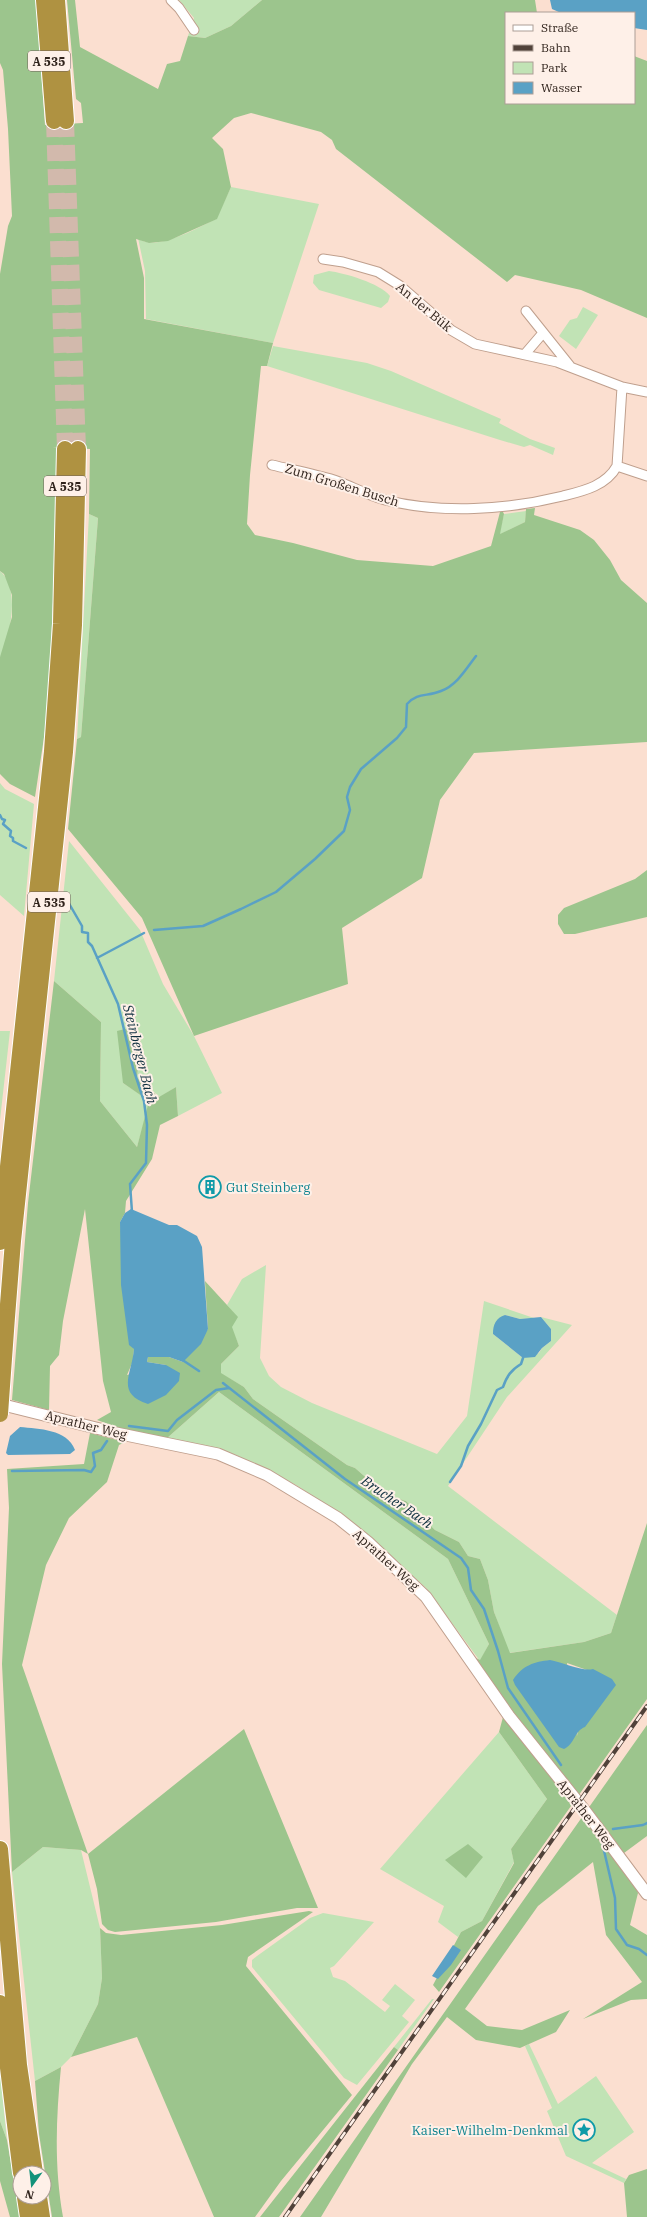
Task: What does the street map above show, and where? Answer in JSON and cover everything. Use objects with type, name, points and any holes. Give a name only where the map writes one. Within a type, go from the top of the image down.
[{"type":"highway","name":"A 535","points":[[44,0],[60,121],[57,0]]},
{"type":"highway","name":"A 535","points":[[0,1414],[27,1051],[58,752],[74,625],[72,449]]},
{"type":"highway","name":"A 535","points":[[0,1242],[27,1051]]},
{"type":"highway","points":[[0,1849],[19,2065],[33,2165]]},
{"type":"highway","points":[[0,2003],[20,2165]]},
{"type":"highway","points":[[26,2205],[28,2217]]},
{"type":"highway","points":[[40,2205],[42,2217]]},
{"type":"street","points":[[171,0],[179,8],[194,30]]},
{"type":"street","name":"An der Bük","points":[[323,259],[367,268],[383,275],[399,285],[451,330],[475,344],[498,350],[525,354],[570,366],[622,387],[647,392]]},
{"type":"street","name":"An der Bük","points":[[526,311],[570,366]]},
{"type":"street","points":[[525,354],[543,333]]},
{"type":"street","points":[[622,387],[617,466],[647,476]]},
{"type":"street","name":"Zum Großen Busch","points":[[272,465],[323,477],[384,500],[427,508],[448,509],[542,501],[598,485],[610,476],[617,466]]},
{"type":"street","name":"Aprather Weg","points":[[0,1404],[116,1433],[218,1454],[267,1475],[338,1518],[368,1542],[426,1597],[509,1716],[586,1812],[647,1894]]},
{"type":"green space","points":[[0,0],[36,0],[45,125],[83,123],[81,103],[76,99],[67,0],[75,0],[80,47],[158,89],[167,64],[180,61],[188,36],[205,38],[231,26],[262,0],[535,0],[537,12],[505,12],[505,104],[635,104],[635,56],[647,61],[647,318],[581,290],[515,275],[507,282],[336,149],[332,140],[321,132],[251,113],[234,118],[212,138],[223,149],[231,187],[217,219],[168,241],[149,243],[136,239],[144,278],[144,319],[273,343],[267,366],[261,366],[250,475],[247,524],[255,535],[293,543],[357,560],[433,566],[491,546],[500,512],[503,512],[504,514],[500,534],[525,522],[526,509],[535,508],[534,515],[580,530],[594,540],[610,560],[621,580],[647,603],[647,742],[474,753],[440,800],[422,878],[342,928],[348,984],[194,1036],[142,918],[68,829],[77,739],[81,737],[98,518],[89,514],[90,449],[53,447],[60,448],[48,711],[35,797],[10,784],[0,774],[0,657],[12,617],[12,595],[4,574],[0,571],[0,274],[8,226],[12,216],[8,129],[3,70],[0,63]]},
{"type":"green space","points":[[179,0],[262,0],[231,26],[205,38],[188,36],[194,18]]},
{"type":"green space","points":[[231,187],[319,204],[273,343],[146,319],[145,271],[138,238],[145,242],[165,241],[216,219]]},
{"type":"green space","points":[[329,271],[352,276],[378,287],[390,296],[388,302],[381,308],[319,290],[313,283],[314,275]]},
{"type":"green space","points":[[583,307],[598,315],[576,349],[559,336],[570,320],[577,318]]},
{"type":"green space","points":[[273,346],[367,363],[391,371],[501,419],[499,423],[530,439],[555,448],[553,455],[530,445],[524,447],[500,440],[267,366]]},
{"type":"green space","points":[[526,511],[525,522],[499,535],[504,514]]},
{"type":"green space","points":[[89,514],[98,518],[81,737],[77,739]]},
{"type":"green space","points":[[0,571],[6,579],[10,589],[12,613],[7,638],[0,658]]},
{"type":"green space","points":[[0,783],[5,789],[34,804],[24,916],[0,895]]},
{"type":"green space","points":[[69,841],[140,930],[163,984],[194,1036],[222,1093],[178,1116],[176,1087],[160,1097],[137,1078],[141,1036],[123,1083],[150,1101],[137,1147],[100,1101],[101,1022],[54,981]]},
{"type":"green space","points":[[647,870],[647,917],[575,934],[564,934],[558,924],[558,915],[564,908],[635,879]]},
{"type":"green space","points":[[54,981],[101,1022],[100,1101],[137,1147],[149,1101],[123,1083],[117,1031],[129,1028],[141,1036],[137,1078],[159,1097],[176,1087],[178,1116],[160,1125],[152,1159],[126,1201],[125,1213],[120,1222],[134,1349],[133,1361],[127,1375],[166,1365],[147,1362],[148,1357],[169,1357],[183,1362],[208,1329],[205,1281],[238,1317],[232,1327],[239,1346],[221,1364],[221,1373],[244,1387],[253,1399],[347,1465],[355,1468],[386,1495],[406,1501],[435,1530],[459,1542],[468,1556],[480,1559],[488,1580],[494,1612],[510,1653],[584,1642],[611,1633],[647,1523],[647,1699],[439,1992],[433,1985],[461,1932],[482,1921],[514,1863],[511,1849],[547,1799],[499,1732],[503,1717],[457,1648],[480,1660],[489,1644],[448,1559],[219,1392],[166,1439],[133,1433],[97,1420],[111,1412],[103,1381],[85,1209],[63,1321],[59,1355],[50,1366],[49,1410],[12,1400],[28,1203]],"holes":[[[567,1663],[587,1670],[577,1736]]]},
{"type":"green space","points":[[0,1031],[10,1031],[0,1120]]},
{"type":"green space","points":[[266,1265],[260,1358],[269,1376],[281,1387],[312,1403],[437,1454],[467,1416],[484,1301],[534,1318],[520,1319],[505,1315],[493,1334],[523,1358],[539,1353],[542,1348],[551,1341],[551,1329],[541,1317],[572,1325],[507,1397],[448,1486],[617,1615],[611,1633],[584,1642],[509,1653],[494,1612],[488,1580],[480,1559],[468,1556],[459,1542],[435,1530],[406,1501],[386,1495],[355,1468],[347,1465],[253,1399],[244,1387],[220,1373],[221,1364],[239,1346],[231,1327],[237,1317],[227,1305],[242,1279]]},
{"type":"green space","points":[[219,1392],[448,1559],[489,1644],[480,1661],[426,1588],[350,1520],[296,1485],[236,1455],[166,1439]]},
{"type":"green space","points":[[90,1433],[125,1442],[119,1445],[107,1482],[69,1518],[46,1565],[22,1665],[88,1854],[81,1850],[43,1847],[12,1872],[2,1664],[9,1508],[7,1469],[84,1464]]},
{"type":"green space","points":[[647,1725],[647,1836],[624,1853],[638,1893],[630,1925],[647,1935],[647,1999],[631,2000],[583,2019],[642,1982],[606,1935],[593,1862],[538,1906],[465,2009],[487,2026],[522,2030],[570,2010],[556,2032],[520,2048],[476,2040],[447,2017],[412,2064],[321,2217],[300,2217]]},
{"type":"green space","points":[[244,1729],[318,1908],[297,1908],[216,1922],[115,1932],[108,1930],[102,1924],[97,1889],[88,1854]]},
{"type":"green space","points":[[499,1732],[547,1799],[511,1849],[514,1862],[482,1921],[461,1932],[458,1937],[438,1922],[444,1906],[380,1869]]},
{"type":"green space","points":[[468,1844],[483,1857],[466,1878],[445,1860]]},
{"type":"green space","points":[[43,1847],[81,1850],[100,1928],[102,1978],[98,2004],[71,2057],[61,2067],[35,2081],[12,1872]]},
{"type":"green space","points":[[309,1911],[313,1912],[248,1957],[246,1966],[352,2095],[281,2181],[255,2217],[214,2217],[137,2037],[71,2057],[98,2004],[102,1978],[100,1928],[106,1933],[121,1935],[222,1925]]},
{"type":"green space","points":[[323,1913],[374,1922],[334,1966],[330,1968],[333,1977],[345,1981],[385,2012],[390,2006],[382,2000],[395,1984],[415,2000],[402,2016],[409,2022],[357,2085],[344,2078],[252,1967],[252,1960],[257,1956],[310,1918]]},
{"type":"green space","points":[[432,1999],[434,1999],[398,2050],[394,2047]]},
{"type":"green space","points":[[529,2044],[558,2104],[596,2076],[634,2132],[592,2163],[626,2179],[624,2183],[566,2156],[547,2111],[552,2108],[525,2046]]},
{"type":"green space","points":[[394,2047],[398,2050],[279,2217],[260,2217]]},
{"type":"green space","points":[[61,2067],[58,2105],[57,2161],[63,2217],[52,2217],[50,2205],[52,2205],[52,2165],[44,2165],[39,2134],[35,2081]]},
{"type":"green space","points":[[0,2073],[7,2140],[0,2121]]},
{"type":"green space","points":[[0,2121],[7,2140],[12,2170],[12,2205],[18,2205],[20,2217],[10,2217],[0,2181]]},
{"type":"green space","points":[[647,2169],[647,2217],[627,2217],[624,2183],[629,2175]]},
{"type":"water","points":[[550,0],[647,0],[647,30],[635,28],[635,12],[559,12],[552,9]]},
{"type":"water","points":[[131,1209],[169,1225],[177,1225],[197,1236],[202,1247],[208,1329],[201,1344],[183,1362],[169,1357],[148,1357],[147,1362],[166,1365],[180,1373],[179,1381],[166,1395],[148,1404],[138,1400],[132,1394],[128,1382],[134,1349],[129,1345],[121,1285],[120,1222],[125,1213]]},
{"type":"water","points":[[505,1315],[520,1319],[541,1317],[551,1329],[551,1341],[542,1348],[535,1357],[523,1358],[493,1334],[496,1322],[499,1318]]},
{"type":"water","points":[[20,1427],[52,1431],[66,1438],[75,1450],[70,1454],[8,1455],[6,1453],[10,1436]]},
{"type":"water","points":[[550,1660],[578,1668],[589,1670],[593,1669],[612,1679],[616,1685],[585,1727],[579,1731],[568,1747],[564,1749],[559,1747],[513,1680],[529,1665]]},
{"type":"water","points":[[453,1945],[461,1950],[451,1965],[438,1979],[432,1976]]},
{"type":"waterway","points":[[154,930],[203,926],[276,892],[315,859],[344,831],[350,810],[347,797],[350,787],[361,769],[397,738],[406,727],[407,704],[415,698],[436,693],[452,685],[476,656]]},
{"type":"waterway","name":"Steinberger Bach","points":[[0,815],[2,819],[5,820],[3,824],[11,831],[10,836],[13,838],[13,841],[26,848]]},
{"type":"waterway","name":"Steinberger Bach","points":[[67,900],[82,926],[82,932],[88,933],[88,942],[92,946],[118,1004],[133,1068],[144,1101],[147,1125],[146,1163],[130,1184],[132,1212]]},
{"type":"waterway","points":[[97,958],[144,933]]},
{"type":"waterway","points":[[450,1482],[461,1466],[468,1446],[481,1424],[497,1390],[503,1387],[510,1374],[521,1364],[523,1358]]},
{"type":"waterway","name":"Steinberger Bach","points":[[181,1359],[199,1371]]},
{"type":"waterway","name":"Brucher Bach","points":[[223,1383],[345,1479],[461,1558],[468,1568],[471,1590],[484,1609],[508,1688],[561,1765]]},
{"type":"waterway","name":"Brucher Bach","points":[[129,1426],[168,1431],[177,1420],[216,1390],[229,1388]]},
{"type":"waterway","name":"Brucher Bach","points":[[12,1471],[84,1470],[91,1472],[95,1466],[93,1453],[101,1450],[107,1441]]},
{"type":"waterway","name":"Brucher Bach","points":[[613,1829],[643,1825],[647,1823]]},
{"type":"waterway","points":[[602,1842],[615,1898],[616,1929],[627,1945],[639,1949],[647,1955]]},
{"type":"tunnel","points":[[54,121],[65,449]]},
{"type":"tunnel","points":[[66,121],[78,449]]},
{"type":"railway","points":[[285,2217],[647,1706]]},
{"type":"place","name":"Gut Steinberg","points":[[210,1187]]},
{"type":"place","name":"Kaiser-Wilhelm-Denkmal","points":[[584,2130]]}]
